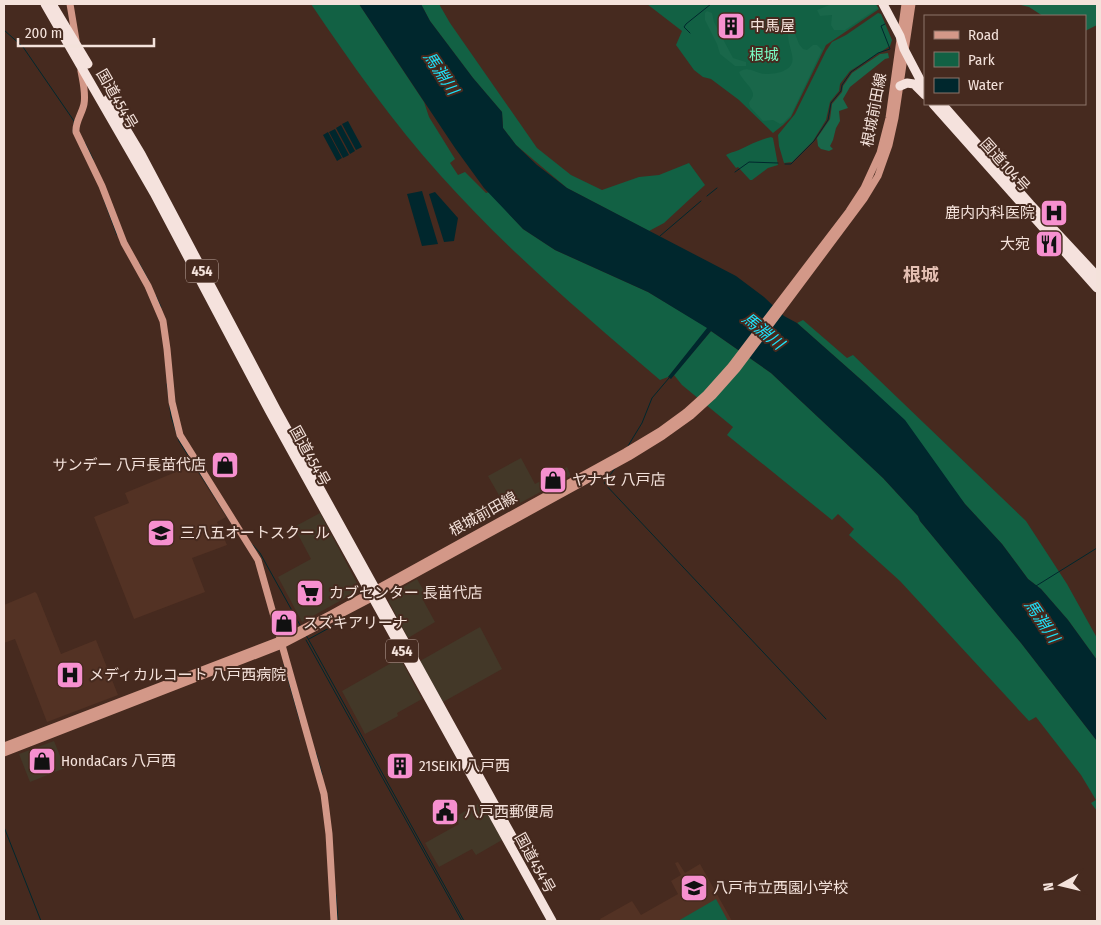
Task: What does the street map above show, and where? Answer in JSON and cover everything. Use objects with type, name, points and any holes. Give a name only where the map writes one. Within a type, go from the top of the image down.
[{"type":"highway","name":"国道454号","points":[[45,4],[154,193],[221,322],[559,921]]},
{"type":"highway","name":"国道454号","points":[[52,4],[141,154],[374,593],[552,921]]},
{"type":"highway","points":[[883,4],[924,87]]},
{"type":"highway","points":[[903,42],[924,75]]},
{"type":"highway","points":[[900,86],[907,83],[914,84],[924,94]]},
{"type":"highway","name":"国道104号","points":[[934,105],[1097,288]]},
{"type":"highway","name":"国道104号","points":[[943,105],[1030,204],[1097,276]]},
{"type":"street","points":[[70,4],[85,96],[84,106],[76,124],[76,132],[102,186],[124,243],[148,286],[163,321],[172,402],[180,435],[258,560],[324,794],[330,834],[334,921]]},
{"type":"street","points":[[903,42],[905,4]]},
{"type":"street","points":[[903,42],[912,4]]},
{"type":"street","name":"根城前田線","points":[[281,643],[663,436],[691,416],[713,396],[737,369],[878,176],[889,145],[900,86],[903,42]]},
{"type":"street","name":"根城前田線","points":[[852,213],[880,153],[890,118],[903,42]]},
{"type":"street","points":[[4,746],[281,643]]},
{"type":"street","points":[[4,753],[281,643]]},
{"type":"shaded area","points":[[521,458],[535,484],[567,467],[570,476],[520,503],[513,491],[500,497],[488,476]]},
{"type":"shaded area","name":"三八五オートスクール","points":[[193,465],[226,517],[217,522],[227,545],[192,558],[205,592],[134,619],[94,517],[129,503],[125,493]]},
{"type":"shaded area","points":[[320,513],[358,585],[356,592],[302,622],[278,577],[311,559],[294,527]]},
{"type":"shaded area","points":[[417,579],[428,598],[423,600],[435,622],[408,638],[389,602],[391,594]]},
{"type":"shaded area","name":"メディカルコート 八戸西病院","points":[[35,592],[61,654],[96,640],[118,695],[47,722],[15,639],[4,643],[4,605]]},
{"type":"shaded area","points":[[480,627],[502,669],[443,702],[420,661]]},
{"type":"shaded area","points":[[400,658],[422,699],[397,713],[398,716],[365,734],[342,691]]},
{"type":"shaded area","name":"HondaCars 八戸西","points":[[54,741],[65,768],[30,782],[19,754]]},
{"type":"shaded area","points":[[481,802],[502,840],[476,855],[472,849],[439,867],[425,843],[459,824],[455,817]]},
{"type":"shaded area","name":"八戸市立西園小学校","points":[[678,862],[685,873],[700,864],[732,921],[601,921],[600,919],[632,901],[641,915],[678,894],[671,881],[681,875],[675,863]]},
{"type":"green space","points":[[311,4],[359,4],[424,102],[429,117],[455,159],[450,163],[458,175],[465,172],[486,193],[489,192],[523,229],[555,250],[648,292],[708,328],[668,377],[660,380],[603,331],[547,282],[467,204],[423,156],[389,114]]},
{"type":"green space","points":[[421,4],[439,4],[450,23],[537,148],[571,175],[602,190],[639,177],[659,175],[689,163],[705,185],[664,223],[649,231],[567,188],[516,145],[503,128],[502,112],[473,78],[430,21]]},
{"type":"green space","name":"根城","points":[[647,4],[876,4],[879,9],[826,45],[791,117],[773,133],[739,100],[711,79],[703,77],[694,70],[676,45],[682,31]]},
{"type":"green space","points":[[832,4],[875,4],[878,8],[845,30],[834,30],[831,25],[832,15],[820,16],[817,10]]},
{"type":"green space","points":[[1017,4],[1097,4],[1097,25],[1086,30],[1086,15],[1041,15],[1029,7]]},
{"type":"green space","points":[[707,11],[712,13],[714,22],[733,58],[746,62],[746,66],[735,66],[720,54],[705,20],[705,13]]},
{"type":"green space","points":[[878,13],[881,14],[892,40],[890,46],[850,71],[840,84],[839,91],[830,102],[826,120],[813,141],[792,162],[784,163],[778,135],[795,114],[826,51],[832,42],[846,35]]},
{"type":"green space","points":[[789,30],[794,31],[803,49],[807,50],[813,45],[817,45],[822,50],[791,115],[780,124],[773,120],[763,121],[750,107],[749,103],[753,93],[739,72],[746,69],[762,74],[773,74],[790,67],[792,58],[788,35]]},
{"type":"green space","points":[[888,53],[889,58],[885,59],[850,87],[843,99],[848,108],[839,111],[840,121],[830,146],[833,149],[829,151],[821,149],[818,146],[817,138],[830,119],[832,104],[842,92],[843,86],[852,73],[880,54]]},
{"type":"green space","points":[[773,138],[778,165],[768,168],[752,180],[738,167],[736,168],[726,155],[759,141]]},
{"type":"green space","points":[[803,320],[847,358],[853,355],[1026,521],[1067,584],[1097,638],[1097,660],[1068,620],[1041,589],[1028,579],[1002,544],[965,504],[867,385],[797,323]]},
{"type":"green space","points":[[711,331],[771,373],[883,478],[918,516],[920,521],[1021,643],[1097,741],[1097,811],[1091,803],[1096,800],[1081,775],[1036,717],[1029,721],[900,581],[849,535],[854,529],[838,514],[832,520],[727,435],[733,427],[682,385],[674,375]]},
{"type":"green space","points":[[716,899],[728,921],[678,921]]},
{"type":"water","name":"馬淵川","points":[[359,4],[421,4],[430,21],[473,78],[502,112],[503,128],[516,145],[537,165],[567,188],[736,276],[764,297],[784,316],[797,323],[905,420],[965,504],[1002,544],[1028,579],[1041,589],[1068,620],[1097,660],[1097,741],[1021,643],[920,521],[918,516],[883,478],[771,373],[711,331],[671,379],[668,377],[707,328],[648,292],[555,250],[523,229],[484,188],[455,148]]},
{"type":"water","points":[[348,121],[362,147],[356,150],[342,124]]},
{"type":"water","points":[[341,125],[355,151],[350,154],[336,128]]},
{"type":"water","points":[[335,129],[349,155],[343,158],[329,132]]},
{"type":"water","points":[[328,132],[342,158],[337,161],[323,135]]},
{"type":"water","points":[[422,191],[438,244],[422,246],[407,194]]},
{"type":"water","points":[[435,192],[458,218],[454,241],[444,242],[429,194]]},
{"type":"waterway","points":[[690,33],[684,27],[686,24],[711,4]]},
{"type":"waterway","points":[[785,164],[791,164],[814,141],[828,120],[831,103],[841,91],[842,85],[851,72],[878,53],[890,49],[881,26],[885,24]]},
{"type":"waterway","points":[[4,30],[23,47],[74,121]]},
{"type":"waterway","points":[[73,132],[74,122]]},
{"type":"waterway","points":[[85,143],[93,159]]},
{"type":"waterway","points":[[735,172],[749,162],[778,163]]},
{"type":"waterway","points":[[707,196],[717,188]]},
{"type":"waterway","points":[[104,200],[117,235]]},
{"type":"waterway","points":[[660,236],[701,201]]},
{"type":"waterway","points":[[139,263],[149,281]]},
{"type":"waterway","points":[[156,296],[161,307]]},
{"type":"waterway","points":[[628,446],[642,423],[652,398],[669,378]]},
{"type":"waterway","points":[[167,384],[171,416],[179,441],[234,527]]},
{"type":"waterway","points":[[616,467],[604,483],[826,719]]},
{"type":"waterway","points":[[251,543],[260,553],[300,625]]},
{"type":"waterway","points":[[1036,586],[1097,548]]},
{"type":"waterway","points":[[309,639],[340,622]]},
{"type":"waterway","points":[[306,635],[464,921]]},
{"type":"waterway","points":[[306,640],[462,921]]},
{"type":"waterway","points":[[284,665],[300,721]]},
{"type":"waterway","points":[[316,753],[322,774]]},
{"type":"waterway","points":[[4,827],[41,921]]},
{"type":"waterway","points":[[336,895],[338,921]]},
{"type":"place","name":"中馬屋","points":[[731,26]]},
{"type":"place","name":"鹿内内科医院","points":[[1054,213]]},
{"type":"place","name":"大宛","points":[[1049,244]]},
{"type":"place","name":"サンデー 八戸長苗代店","points":[[225,465]]},
{"type":"place","name":"ヤナセ 八戸店","points":[[553,480]]},
{"type":"place","name":"三八五オートスクール","points":[[161,533]]},
{"type":"place","name":"カブセンター 長苗代店","points":[[310,593]]},
{"type":"place","name":"スズキアリーナ","points":[[284,623]]},
{"type":"place","name":"メディカルコート 八戸西病院","points":[[70,675]]},
{"type":"place","name":"HondaCars 八戸西","points":[[42,761]]},
{"type":"place","name":"21SEIKI 八戸西","points":[[400,766]]},
{"type":"place","name":"八戸西郵便局","points":[[445,812]]},
{"type":"place","name":"八戸市立西園小学校","points":[[694,888]]},
{"type":"district","name":"根城","points":[[921,275]]}]
